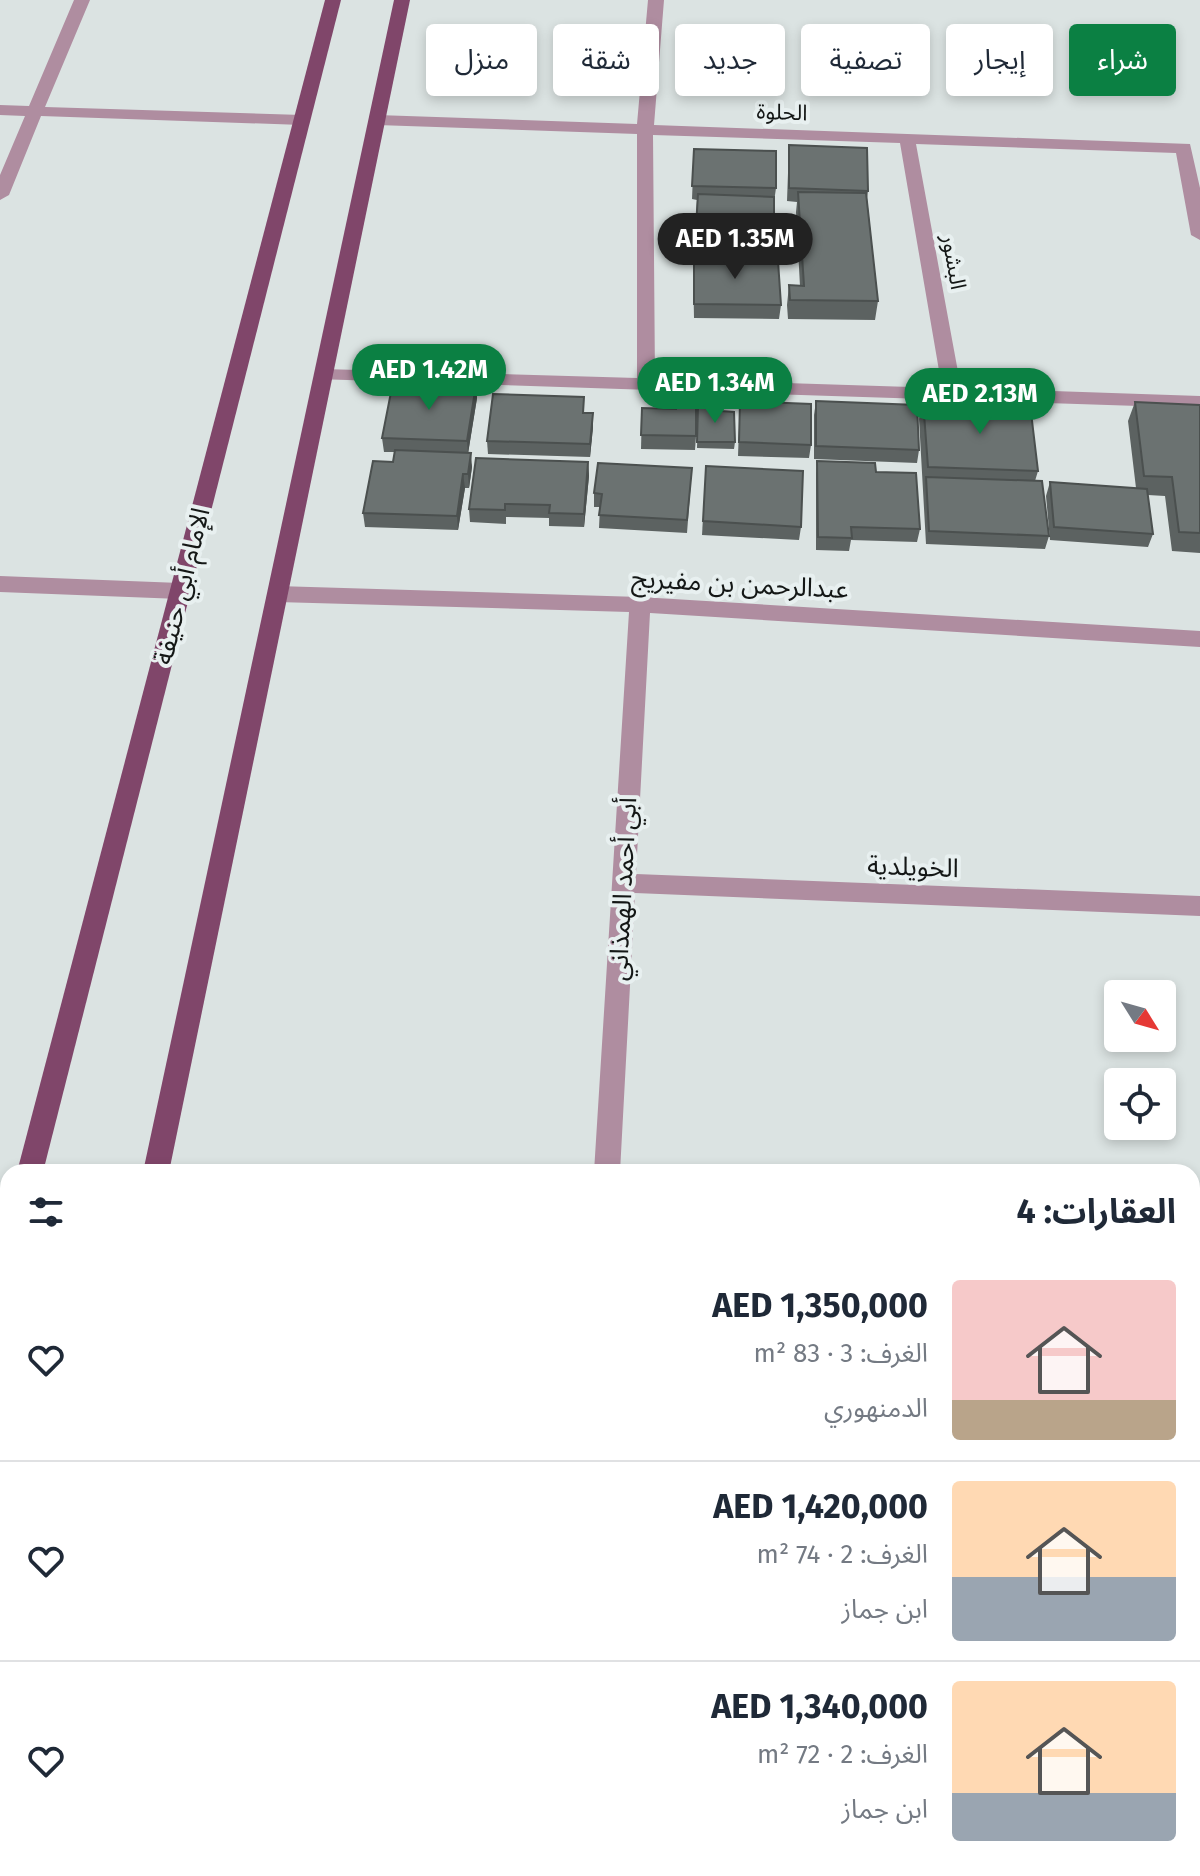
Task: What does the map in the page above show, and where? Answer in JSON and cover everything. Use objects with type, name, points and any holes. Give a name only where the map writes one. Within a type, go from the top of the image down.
[{"type":"main road","name":"الإمام أبي حنيفة","points":[[32,1164],[333,0]]},
{"type":"main road","points":[[158,1164],[402,0]]},
{"type":"street","points":[[0,195],[82,0]]},
{"type":"street","points":[[646,385],[645,129],[656,0]]},
{"type":"street","points":[[0,110],[302,120]]},
{"type":"street","name":"الحلوة","points":[[377,120],[1184,148],[1200,235]]},
{"type":"street","name":"البشور","points":[[907,138],[953,395]]},
{"type":"street","points":[[323,375],[1200,402]]},
{"type":"street","points":[[0,584],[180,591]]},
{"type":"street","name":"عبدالرحمن بن مفيريج","points":[[277,594],[640,605],[1200,639]]},
{"type":"street","name":"أبي أحمد الهمذاني","points":[[607,1164],[640,605]]},
{"type":"street","name":"الخويلدية","points":[[624,883],[1200,908]]},
{"type":"building","points":[[789,145],[867,148],[868,191],[789,188]]},
{"type":"building","points":[[694,149],[776,151],[776,188],[692,186]]},
{"type":"building","points":[[798,192],[866,193],[878,301],[790,300],[789,285],[804,286]]},
{"type":"building","points":[[698,194],[774,197],[774,247],[695,244]]},
{"type":"building","points":[[694,253],[722,253],[723,261],[778,261],[781,305],[694,304]]},
{"type":"building","points":[[393,382],[476,385],[467,441],[382,438]]},
{"type":"building","points":[[493,394],[584,397],[583,413],[593,413],[590,444],[487,441]]},
{"type":"building","points":[[923,400],[1030,404],[1038,471],[928,467]]},
{"type":"building","points":[[740,401],[811,404],[811,445],[739,442]]},
{"type":"building","points":[[816,401],[917,405],[919,450],[816,446]]},
{"type":"building","points":[[1135,402],[1200,405],[1200,533],[1179,532],[1172,477],[1144,476]]},
{"type":"building","points":[[676,404],[696,404],[696,436],[641,435],[642,408],[676,409]]},
{"type":"building","points":[[698,406],[721,406],[721,411],[734,412],[735,442],[697,442]]},
{"type":"building","points":[[395,450],[471,453],[468,474],[463,474],[457,516],[363,513],[373,461],[393,462]]},
{"type":"building","points":[[476,458],[588,462],[584,514],[549,513],[550,505],[505,504],[505,510],[469,509]]},
{"type":"building","points":[[817,461],[875,463],[876,472],[916,473],[920,529],[851,527],[852,538],[818,537]]},
{"type":"building","points":[[598,463],[692,468],[687,520],[599,515],[602,494],[594,493]]},
{"type":"building","points":[[706,466],[803,471],[801,527],[703,521]]},
{"type":"building","points":[[926,477],[1042,481],[1049,536],[929,531]]},
{"type":"building","points":[[1050,482],[1147,489],[1153,534],[1054,527]]}]
